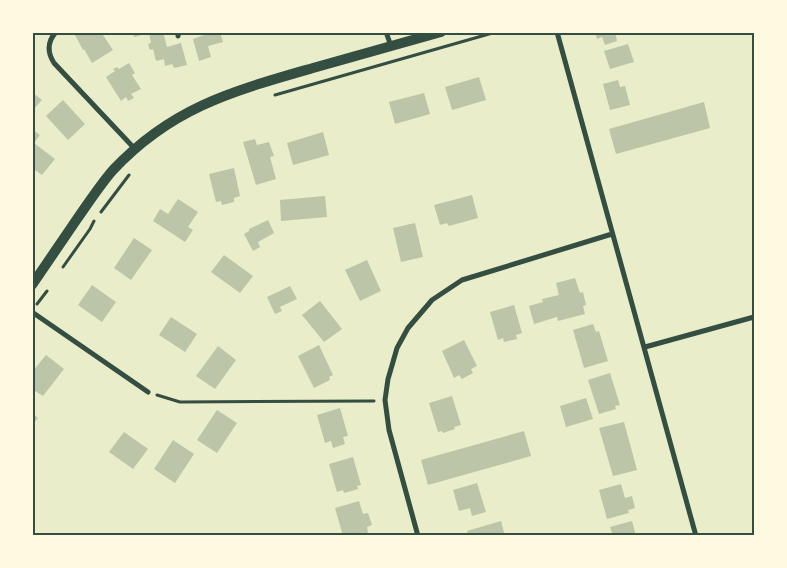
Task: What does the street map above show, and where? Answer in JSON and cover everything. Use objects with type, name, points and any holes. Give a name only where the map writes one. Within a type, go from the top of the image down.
[{"type":"main road","points":[[32,285],[94,194],[112,171],[156,132],[179,117],[203,104],[243,88],[441,32]]},
{"type":"street","points":[[56,32],[49,46],[50,57],[54,63],[135,149]]},
{"type":"street","points":[[386,32],[391,47]]},
{"type":"street","points":[[556,32],[696,536]]},
{"type":"street","points":[[418,536],[389,430],[385,400],[388,379],[397,348],[408,328],[432,300],[462,280],[612,234]]},
{"type":"street","points":[[32,312],[148,392]]},
{"type":"street","points":[[644,347],[754,317]]},
{"type":"path","points":[[272,96],[496,32]]},
{"type":"path","points":[[58,274],[111,198],[134,170]]},
{"type":"path","points":[[32,312],[48,289]]},
{"type":"path","points":[[148,392],[180,402],[385,400]]},
{"type":"building","points":[[79,32],[101,32],[113,50],[92,63],[75,35]]},
{"type":"building","points":[[133,32],[163,32],[167,47],[181,43],[187,65],[174,68],[172,64],[165,66],[164,59],[156,61],[153,49],[150,50],[148,44],[151,43],[149,33],[134,37]]},
{"type":"building","points":[[203,32],[220,32],[223,42],[208,46],[211,57],[199,61],[193,39],[204,35]]},
{"type":"building","points":[[595,32],[615,32],[617,41],[605,45],[602,37],[597,39]]},
{"type":"building","points":[[628,44],[634,62],[610,69],[604,51]]},
{"type":"building","points":[[129,63],[135,73],[132,75],[141,89],[131,94],[134,98],[128,101],[126,97],[121,101],[106,77],[115,71],[113,69],[117,67],[119,69]]},
{"type":"building","points":[[479,77],[486,100],[452,110],[445,87]]},
{"type":"building","points":[[618,80],[620,87],[625,86],[630,105],[610,110],[603,84]]},
{"type":"building","points":[[32,92],[42,100],[32,111]]},
{"type":"building","points":[[424,93],[430,114],[395,124],[389,102]]},
{"type":"building","points":[[63,100],[85,124],[68,140],[46,116]]},
{"type":"building","points":[[704,102],[710,128],[616,154],[609,129]]},
{"type":"building","points":[[32,129],[40,135],[34,143],[55,159],[42,175],[32,168]]},
{"type":"building","points":[[323,132],[329,155],[293,165],[287,143]]},
{"type":"building","points":[[255,139],[257,145],[269,142],[274,156],[270,157],[276,179],[256,185],[243,142]]},
{"type":"building","points":[[234,168],[240,196],[234,198],[234,202],[222,205],[221,201],[216,202],[209,174]]},
{"type":"building","points":[[472,195],[478,218],[449,226],[447,223],[440,225],[434,205]]},
{"type":"building","points":[[325,196],[327,217],[281,221],[280,200]]},
{"type":"building","points":[[178,199],[198,212],[188,227],[193,230],[185,242],[153,221],[160,209],[168,214]]},
{"type":"building","points":[[268,220],[274,233],[258,242],[260,247],[253,251],[244,234],[249,229]]},
{"type":"building","points":[[415,223],[423,257],[401,262],[393,228]]},
{"type":"building","points":[[134,238],[152,250],[131,280],[114,268]]},
{"type":"building","points":[[224,255],[253,276],[240,293],[211,272]]},
{"type":"building","points":[[367,260],[381,291],[360,301],[345,270]]},
{"type":"building","points":[[575,278],[580,293],[583,292],[586,305],[583,306],[585,314],[558,321],[557,317],[534,324],[529,306],[543,302],[542,299],[559,295],[556,283]]},
{"type":"building","points":[[92,285],[116,302],[102,322],[78,305]]},
{"type":"building","points":[[290,286],[297,299],[280,307],[282,311],[275,314],[267,297]]},
{"type":"building","points":[[320,301],[342,329],[324,342],[302,315]]},
{"type":"building","points":[[514,305],[522,333],[516,335],[517,339],[504,342],[503,338],[498,340],[490,312]]},
{"type":"building","points":[[171,317],[197,334],[185,352],[159,335]]},
{"type":"building","points":[[593,324],[596,332],[599,331],[608,361],[584,368],[573,330]]},
{"type":"building","points":[[464,340],[477,366],[471,369],[473,373],[462,379],[459,375],[454,378],[442,351]]},
{"type":"building","points":[[319,345],[333,375],[329,377],[330,380],[314,388],[298,356]]},
{"type":"building","points":[[218,346],[236,360],[215,389],[196,376]]},
{"type":"building","points":[[46,355],[64,369],[43,396],[32,389],[32,372]]},
{"type":"building","points":[[610,373],[620,405],[615,406],[616,409],[599,414],[588,380]]},
{"type":"building","points":[[452,396],[461,425],[443,433],[442,431],[438,432],[429,403]]},
{"type":"building","points":[[586,398],[593,419],[566,427],[560,406]]},
{"type":"building","points":[[340,408],[348,436],[343,437],[345,444],[333,448],[331,441],[325,443],[317,415]]},
{"type":"building","points":[[217,410],[237,423],[217,453],[197,440]]},
{"type":"building","points":[[32,413],[38,418],[32,425]]},
{"type":"building","points":[[624,422],[637,470],[613,476],[599,428]]},
{"type":"building","points":[[524,431],[531,456],[428,485],[421,460]]},
{"type":"building","points":[[124,432],[148,449],[133,469],[109,452]]},
{"type":"building","points":[[173,440],[194,454],[175,483],[154,469]]},
{"type":"building","points":[[353,457],[361,485],[357,486],[358,489],[344,493],[343,490],[337,492],[329,464]]},
{"type":"building","points":[[477,483],[486,512],[472,516],[470,508],[459,511],[453,490]]},
{"type":"building","points":[[621,484],[625,498],[632,496],[635,508],[628,510],[629,513],[607,519],[599,490]]},
{"type":"building","points":[[359,501],[363,514],[368,513],[372,525],[367,527],[368,533],[358,536],[343,536],[335,508]]},
{"type":"building","points":[[501,521],[505,536],[469,536],[467,531]]},
{"type":"building","points":[[632,521],[636,536],[613,536],[610,527]]}]
